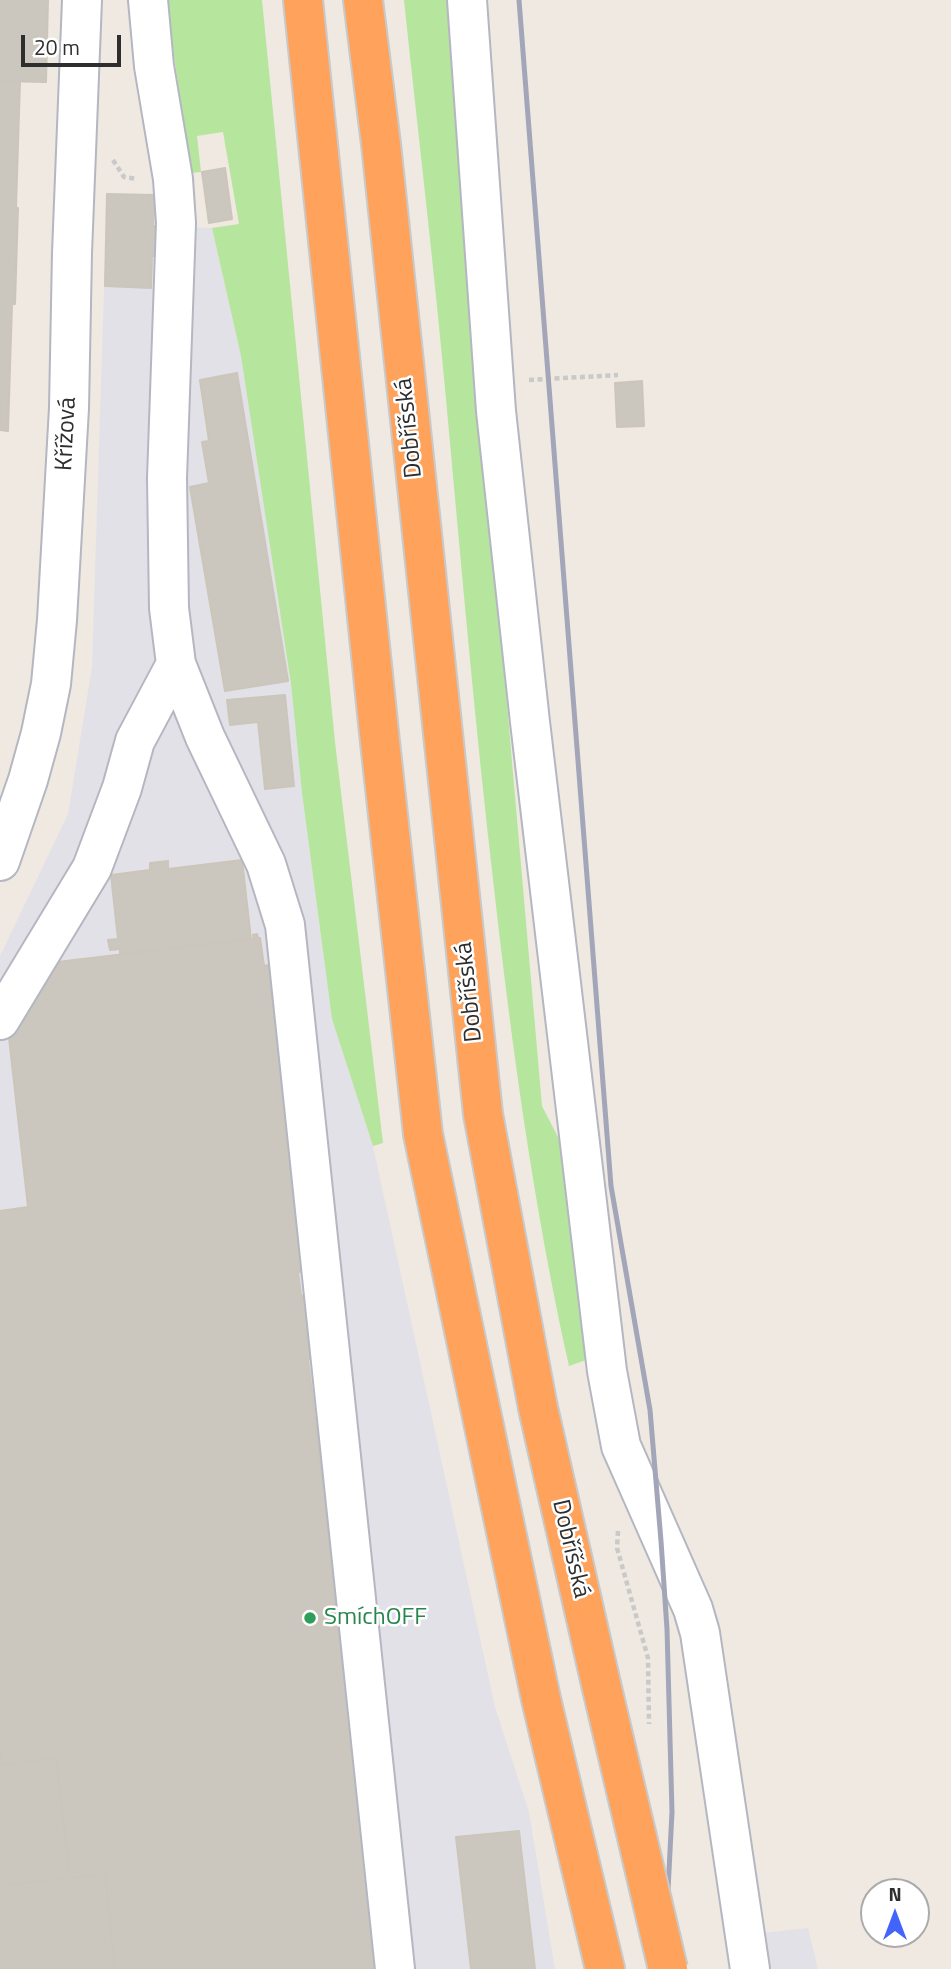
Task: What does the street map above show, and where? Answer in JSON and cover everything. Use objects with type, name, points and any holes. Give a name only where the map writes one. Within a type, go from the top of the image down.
[{"type":"highway","points":[[303,0],[377,715],[424,1134],[541,1699],[605,1969]]},
{"type":"highway","name":"Dobříšská","points":[[363,0],[381,144],[483,1114],[538,1408],[668,1969]]},
{"type":"street","name":"Křížová","points":[[0,860],[28,779],[51,684],[69,408],[82,0]]},
{"type":"street","points":[[148,0],[154,66],[173,179],[176,223],[167,478],[169,608],[176,664],[205,737],[266,864],[285,925],[395,1969]]},
{"type":"street","points":[[467,0],[493,382],[533,750],[607,1371],[621,1446],[693,1609],[700,1633],[750,1969]]},
{"type":"street","points":[[0,1020],[92,868],[128,769],[135,741],[176,664]]},
{"type":"path","points":[[493,382],[618,375]]},
{"type":"path","points":[[618,1523],[617,1548],[648,1658],[650,1709]]},
{"type":"shaded area","points":[[107,194],[155,195],[157,226],[212,228],[241,356],[291,684],[302,793],[332,1019],[373,1146],[495,1707],[529,1812],[555,1969],[0,1969],[0,956],[68,814],[92,667]]},
{"type":"shaded area","points":[[808,1928],[818,1969],[738,1969],[735,1936]]},
{"type":"green space","points":[[166,0],[262,0],[335,742],[383,1143],[373,1146],[332,1019],[302,793],[291,684],[241,356],[212,228],[239,224],[223,132],[197,136],[201,172],[191,173]]},
{"type":"green space","points":[[404,0],[452,0],[476,383],[542,1106],[561,1143],[586,1360],[569,1366],[535,1188],[501,948],[474,705],[436,299]]},
{"type":"building","points":[[0,0],[48,0],[46,82],[0,81]]},
{"type":"building","points":[[0,81],[20,81],[15,304],[12,304],[8,431],[0,430]]},
{"type":"building","points":[[225,168],[232,219],[209,223],[202,172]]},
{"type":"building","points":[[107,194],[155,195],[153,226],[157,226],[156,256],[152,256],[151,288],[105,286]]},
{"type":"building","points":[[237,373],[288,681],[225,691],[190,487],[209,483],[202,442],[209,441],[200,380]]},
{"type":"building","points":[[642,381],[644,426],[617,427],[615,383]]},
{"type":"building","points":[[285,695],[294,786],[265,789],[258,722],[230,725],[227,700]]},
{"type":"building","points":[[242,860],[251,939],[120,954],[120,949],[110,950],[108,940],[118,939],[111,875],[150,870],[150,863],[168,861],[168,869]]},
{"type":"building","points":[[257,934],[264,966],[269,965],[304,1272],[298,1272],[301,1296],[311,1295],[318,1358],[308,1359],[323,1484],[330,1484],[333,1506],[325,1507],[378,1969],[115,1969],[105,1874],[70,1878],[56,1758],[1,1765],[0,1211],[28,1207],[8,1029],[49,963],[254,939],[253,935]]},
{"type":"building","points":[[56,1758],[70,1878],[0,1886],[0,1765]]},
{"type":"building","points":[[519,1831],[535,1969],[471,1969],[456,1837]]},
{"type":"building","points":[[105,1874],[115,1969],[0,1969],[0,1886]]},
{"type":"railway","points":[[519,0],[611,1186],[650,1410],[661,1541],[667,1629],[672,1812],[664,1969]]},
{"type":"place","name":"SmíchOFF","points":[[310,1618]]}]
